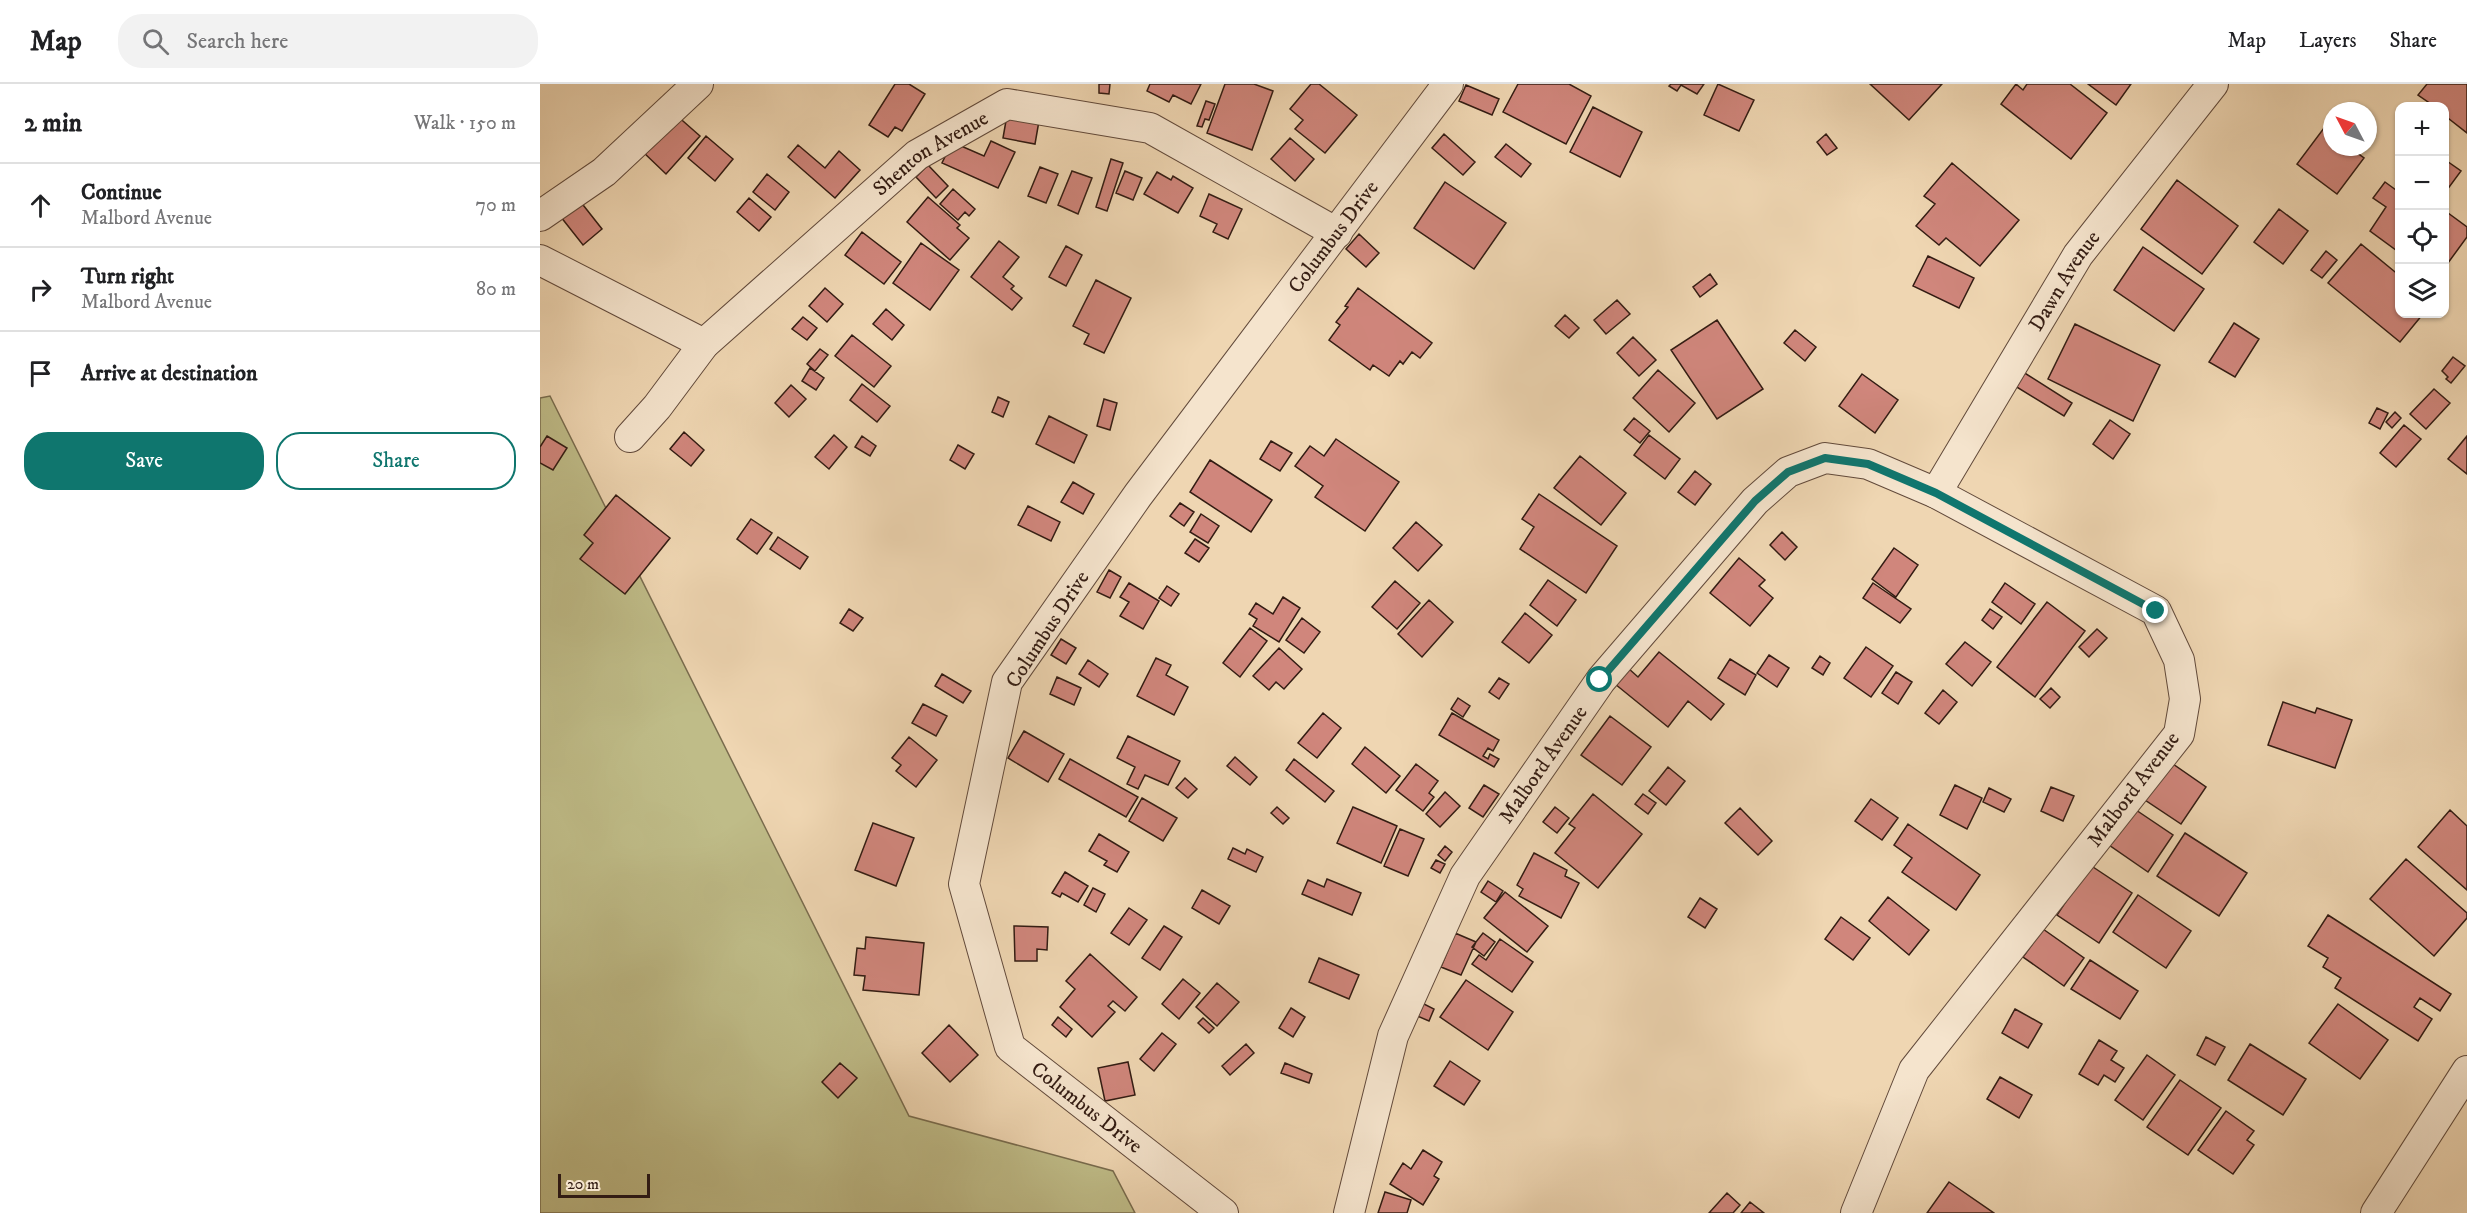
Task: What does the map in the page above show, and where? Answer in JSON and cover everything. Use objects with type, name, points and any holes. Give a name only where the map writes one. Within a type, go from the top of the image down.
[{"type":"street","points":[[540,216],[604,172],[699,84]]},
{"type":"street","name":"Columbus Drive","points":[[1223,1213],[1010,1047],[964,884],[1007,682],[1138,495],[1448,84]]},
{"type":"street","name":"Dawn Avenue","points":[[1936,493],[2078,255],[2213,84]]},
{"type":"street","name":"Shenton Avenue","points":[[630,437],[657,407],[704,344],[917,155],[1010,94],[1150,128],[1337,233]]},
{"type":"street","points":[[540,260],[704,344]]},
{"type":"street","name":"Malbord Avenue","points":[[1349,1213],[1394,1036],[1464,876],[1600,680],[1755,501],[1788,472],[1825,458],[1868,464],[1936,493],[2156,611],[2179,660],[2185,699],[2179,734],[1914,1070],[1856,1213]]},
{"type":"street","points":[[2376,1213],[2467,1071]]},
{"type":"shaded area","points":[[550,396],[909,1116],[1113,1171],[1135,1213],[540,1213],[540,398]]},
{"type":"building","points":[[895,84],[909,84],[925,94],[902,131],[895,127],[888,137],[869,125]]},
{"type":"building","points":[[1099,84],[1110,84],[1109,94],[1099,93]]},
{"type":"building","points":[[1150,84],[1201,84],[1191,104],[1173,95],[1169,102],[1147,91]]},
{"type":"building","points":[[1225,84],[1254,84],[1273,91],[1252,150],[1207,133]]},
{"type":"building","points":[[1311,84],[1319,84],[1357,115],[1325,153],[1295,129],[1303,120],[1290,109]]},
{"type":"building","points":[[1518,84],[1569,84],[1591,96],[1566,144],[1503,112]]},
{"type":"building","points":[[1671,84],[1704,84],[1697,94],[1681,85],[1677,91],[1669,86]]},
{"type":"building","points":[[1718,84],[1754,100],[1739,131],[1704,115]]},
{"type":"building","points":[[1870,84],[1942,84],[1909,120]]},
{"type":"building","points":[[2016,84],[2023,90],[2027,84],[2070,84],[2107,113],[2071,159],[2001,104]]},
{"type":"building","points":[[2088,84],[2131,84],[2116,105]]},
{"type":"building","points":[[2427,84],[2467,84],[2467,133],[2449,119],[2449,102],[2428,102],[2418,95]]},
{"type":"building","points":[[1466,85],[1499,99],[1492,115],[1459,101]]},
{"type":"building","points":[[1206,101],[1215,104],[1209,120],[1205,119],[1202,127],[1197,126]]},
{"type":"building","points":[[1593,107],[1642,132],[1620,177],[1570,152]]},
{"type":"building","points":[[675,114],[700,136],[666,174],[642,151]]},
{"type":"building","points":[[1007,115],[1039,121],[1035,144],[1003,138]]},
{"type":"building","points":[[2323,129],[2323,156],[2361,156],[2364,158],[2337,194],[2297,164]]},
{"type":"building","points":[[1444,134],[1475,162],[1463,175],[1432,148]]},
{"type":"building","points":[[1826,134],[1837,148],[1827,155],[1817,142]]},
{"type":"building","points":[[706,136],[733,159],[715,181],[688,158]]},
{"type":"building","points":[[1290,138],[1314,159],[1295,181],[1271,159]]},
{"type":"building","points":[[991,141],[1015,152],[998,188],[942,163],[952,142],[984,156]]},
{"type":"building","points":[[1506,144],[1531,164],[1521,177],[1495,157]]},
{"type":"building","points":[[798,145],[825,168],[839,151],[860,170],[835,198],[788,157]]},
{"type":"building","points":[[1111,159],[1123,163],[1107,211],[1096,207]]},
{"type":"building","points":[[1952,163],[2019,220],[1980,266],[1946,238],[1939,245],[1916,226],[1935,204],[1924,196]]},
{"type":"building","points":[[2449,163],[2461,171],[2449,187]]},
{"type":"building","points":[[928,165],[948,186],[936,198],[916,177]]},
{"type":"building","points":[[1040,167],[1058,174],[1046,203],[1028,196]]},
{"type":"building","points":[[1072,171],[1092,178],[1078,214],[1058,205]]},
{"type":"building","points":[[1125,171],[1142,178],[1133,200],[1116,193]]},
{"type":"building","points":[[1157,172],[1171,180],[1173,176],[1193,188],[1178,213],[1144,194]]},
{"type":"building","points":[[767,174],[789,192],[775,210],[753,192]]},
{"type":"building","points":[[2177,180],[2238,226],[2202,274],[2141,229]]},
{"type":"building","points":[[1445,182],[1506,223],[1474,269],[1414,228]]},
{"type":"building","points":[[2385,182],[2395,189],[2395,249],[2370,231],[2386,207],[2373,198]]},
{"type":"building","points":[[953,189],[975,209],[969,216],[965,212],[958,220],[940,204]]},
{"type":"building","points":[[1209,194],[1242,209],[1228,239],[1213,232],[1217,224],[1200,216]]},
{"type":"building","points":[[576,196],[602,229],[583,245],[557,212]]},
{"type":"building","points":[[928,197],[960,225],[957,228],[969,238],[950,260],[907,222]]},
{"type":"building","points":[[749,198],[771,217],[759,231],[737,212]]},
{"type":"building","points":[[2279,209],[2308,231],[2283,264],[2254,242]]},
{"type":"building","points":[[2449,214],[2467,227],[2467,237],[2449,262]]},
{"type":"building","points":[[862,232],[901,262],[884,284],[845,255]]},
{"type":"building","points":[[1359,234],[1379,253],[1366,267],[1346,249]]},
{"type":"building","points":[[999,241],[1019,257],[1003,277],[1014,286],[1011,289],[1022,298],[1012,310],[971,277]]},
{"type":"building","points":[[921,243],[959,270],[930,310],[893,283]]},
{"type":"building","points":[[2361,244],[2395,272],[2395,318],[2420,318],[2400,342],[2328,283]]},
{"type":"building","points":[[1066,246],[1082,255],[1066,286],[1049,277]]},
{"type":"building","points":[[2143,247],[2204,289],[2174,331],[2114,290]]},
{"type":"building","points":[[2326,251],[2337,260],[2322,278],[2311,270]]},
{"type":"building","points":[[1928,256],[1974,278],[1959,308],[1913,286]]},
{"type":"building","points":[[1710,274],[1717,284],[1700,297],[1693,287]]},
{"type":"building","points":[[1096,280],[1131,298],[1104,353],[1084,344],[1089,334],[1073,326]]},
{"type":"building","points":[[825,288],[843,304],[827,322],[809,306]]},
{"type":"building","points":[[1358,288],[1432,343],[1420,358],[1412,352],[1403,364],[1400,361],[1389,376],[1373,365],[1370,370],[1329,340],[1340,325],[1336,322],[1348,307],[1345,306]]},
{"type":"building","points":[[1617,300],[1630,314],[1606,334],[1594,320]]},
{"type":"building","points":[[886,309],[904,325],[892,340],[873,324]]},
{"type":"building","points":[[1565,315],[1579,328],[1569,338],[1555,326]]},
{"type":"building","points":[[803,317],[817,328],[807,340],[792,329]]},
{"type":"building","points":[[1717,320],[1763,389],[1717,419],[1671,350]]},
{"type":"building","points":[[2234,323],[2259,339],[2235,377],[2209,362]]},
{"type":"building","points":[[2075,324],[2160,365],[2133,421],[2048,379]]},
{"type":"building","points":[[1795,330],[1816,347],[1805,361],[1784,343]]},
{"type":"building","points":[[852,335],[891,366],[874,387],[835,356]]},
{"type":"building","points":[[1633,337],[1656,360],[1639,376],[1617,353]]},
{"type":"building","points":[[820,349],[828,355],[815,371],[807,364]]},
{"type":"building","points":[[2453,357],[2465,366],[2451,383],[2442,371]]},
{"type":"building","points":[[810,368],[824,378],[816,390],[802,381]]},
{"type":"building","points":[[1658,370],[1695,403],[1669,432],[1633,398]]},
{"type":"building","points":[[2023,372],[2072,403],[2064,416],[2015,386]]},
{"type":"building","points":[[1862,374],[1898,400],[1875,433],[1839,406]]},
{"type":"building","points":[[862,384],[890,406],[877,422],[850,400]]},
{"type":"building","points":[[791,385],[806,399],[789,417],[775,403]]},
{"type":"building","points":[[2434,389],[2450,403],[2426,429],[2410,414]]},
{"type":"building","points":[[998,397],[1009,402],[1003,417],[992,412]]},
{"type":"building","points":[[1104,399],[1117,403],[1110,430],[1097,426]]},
{"type":"building","points":[[2377,408],[2388,413],[2380,429],[2369,423]]},
{"type":"building","points":[[2395,412],[2401,418],[2392,428],[2386,422]]},
{"type":"building","points":[[1049,416],[1087,435],[1074,463],[1036,444]]},
{"type":"building","points":[[1634,418],[1650,431],[1640,443],[1624,430]]},
{"type":"building","points":[[2110,420],[2130,434],[2113,459],[2093,444]]},
{"type":"building","points":[[2404,425],[2421,439],[2396,467],[2380,453]]},
{"type":"building","points":[[684,432],[704,450],[691,466],[670,449]]},
{"type":"building","points":[[834,435],[847,447],[829,469],[815,457]]},
{"type":"building","points":[[1649,435],[1680,459],[1665,479],[1634,455]]},
{"type":"building","points":[[547,436],[567,448],[553,470],[540,463],[540,447]]},
{"type":"building","points":[[862,436],[876,446],[870,456],[855,447]]},
{"type":"building","points":[[2467,436],[2467,474],[2448,459]]},
{"type":"building","points":[[1336,439],[1399,482],[1365,531],[1315,497],[1323,486],[1295,466],[1310,446],[1324,456]]},
{"type":"building","points":[[1271,441],[1292,453],[1280,471],[1260,459]]},
{"type":"building","points":[[958,445],[974,454],[965,469],[950,460]]},
{"type":"building","points":[[1580,456],[1626,493],[1601,525],[1554,488]]},
{"type":"building","points":[[1210,460],[1272,500],[1251,532],[1190,492]]},
{"type":"building","points":[[1695,471],[1711,484],[1695,505],[1678,492]]},
{"type":"building","points":[[1073,482],[1094,494],[1083,514],[1061,502]]},
{"type":"building","points":[[1539,494],[1617,546],[1586,593],[1520,549],[1534,527],[1522,519]]},
{"type":"building","points":[[616,495],[670,538],[625,594],[580,559],[593,543],[584,535]]},
{"type":"building","points":[[1180,503],[1194,512],[1184,526],[1170,516]]},
{"type":"building","points":[[1028,506],[1060,522],[1051,541],[1018,525]]},
{"type":"building","points":[[1201,514],[1219,526],[1208,543],[1190,532]]},
{"type":"building","points":[[751,519],[772,533],[757,554],[737,539]]},
{"type":"building","points":[[1416,522],[1442,545],[1418,571],[1393,548]]},
{"type":"building","points":[[1782,532],[1797,547],[1785,560],[1770,545]]},
{"type":"building","points":[[778,537],[808,557],[800,569],[770,549]]},
{"type":"building","points":[[1195,539],[1209,548],[1199,562],[1185,553]]},
{"type":"building","points":[[1894,548],[1918,565],[1896,597],[1872,579]]},
{"type":"building","points":[[1739,558],[1765,580],[1759,586],[1773,598],[1750,626],[1710,593]]},
{"type":"building","points":[[1109,570],[1121,577],[1110,598],[1097,592]]},
{"type":"building","points":[[1548,580],[1576,600],[1557,626],[1530,605]]},
{"type":"building","points":[[1395,581],[1420,603],[1397,629],[1372,607]]},
{"type":"building","points":[[1129,583],[1159,601],[1143,629],[1120,616],[1129,602],[1120,597]]},
{"type":"building","points":[[1873,583],[1911,609],[1900,623],[1863,598]]},
{"type":"building","points":[[2005,583],[2035,604],[2021,624],[1992,602]]},
{"type":"building","points":[[1167,586],[1179,594],[1171,606],[1159,598]]},
{"type":"building","points":[[1283,597],[1300,608],[1279,642],[1253,626],[1257,619],[1249,614],[1256,603],[1273,614]]},
{"type":"building","points":[[1429,600],[1453,622],[1422,657],[1398,634]]},
{"type":"building","points":[[2047,602],[2085,631],[2035,697],[1997,667]]},
{"type":"building","points":[[849,609],[863,618],[853,631],[840,623]]},
{"type":"building","points":[[1990,609],[2002,617],[1993,629],[1982,620]]},
{"type":"building","points":[[1525,613],[1552,635],[1529,663],[1502,642]]},
{"type":"building","points":[[1302,618],[1320,632],[1304,653],[1286,640]]},
{"type":"building","points":[[1250,628],[1267,641],[1240,677],[1223,663]]},
{"type":"building","points":[[2097,629],[2107,638],[2089,657],[2079,647]]},
{"type":"building","points":[[1061,639],[1076,648],[1066,664],[1051,655]]},
{"type":"building","points":[[1965,642],[1991,662],[1972,686],[1946,664]]},
{"type":"building","points":[[1866,647],[1893,666],[1871,697],[1844,678]]},
{"type":"building","points":[[1279,648],[1302,669],[1284,689],[1276,682],[1269,690],[1253,676]]},
{"type":"building","points":[[1659,652],[1724,704],[1711,720],[1688,701],[1668,727],[1615,684],[1628,668],[1638,677]]},
{"type":"building","points":[[1769,655],[1789,668],[1777,687],[1757,673]]},
{"type":"building","points":[[1820,656],[1830,663],[1823,675],[1812,668]]},
{"type":"building","points":[[1156,658],[1171,665],[1166,675],[1188,687],[1174,715],[1137,696]]},
{"type":"building","points":[[1730,659],[1756,675],[1745,695],[1718,678]]},
{"type":"building","points":[[1088,660],[1108,674],[1099,687],[1079,674]]},
{"type":"building","points":[[1896,672],[1912,682],[1898,704],[1882,693]]},
{"type":"building","points":[[942,674],[971,691],[963,703],[935,686]]},
{"type":"building","points":[[1057,677],[1081,688],[1074,705],[1050,694]]},
{"type":"building","points":[[1499,678],[1509,684],[1499,699],[1489,692]]},
{"type":"building","points":[[2051,688],[2060,697],[2050,708],[2040,699]]},
{"type":"building","points":[[1943,690],[1957,702],[1939,724],[1925,713]]},
{"type":"building","points":[[1458,698],[1470,706],[1463,717],[1451,709]]},
{"type":"building","points":[[2283,702],[2315,713],[2317,708],[2352,720],[2335,768],[2268,745]]},
{"type":"building","points":[[923,704],[947,716],[936,736],[912,723]]},
{"type":"building","points":[[1323,713],[1341,728],[1317,758],[1298,743]]},
{"type":"building","points":[[1452,713],[1499,740],[1493,751],[1488,748],[1483,756],[1488,759],[1490,754],[1499,759],[1494,767],[1439,735]]},
{"type":"building","points":[[1610,716],[1651,747],[1622,785],[1581,755]]},
{"type":"building","points":[[1024,731],[1064,754],[1048,782],[1008,758]]},
{"type":"building","points":[[1128,736],[1180,761],[1168,785],[1145,775],[1138,789],[1127,784],[1135,767],[1117,758]]},
{"type":"building","points":[[909,737],[937,760],[916,787],[896,771],[901,765],[892,758]]},
{"type":"building","points":[[1365,747],[1400,776],[1386,793],[1352,764]]},
{"type":"building","points":[[1235,757],[1257,777],[1250,785],[1227,766]]},
{"type":"building","points":[[1070,759],[1138,797],[1126,817],[1059,779]]},
{"type":"building","points":[[1294,759],[1334,791],[1325,802],[1286,770]]},
{"type":"building","points":[[2170,762],[2206,787],[2181,824],[2145,800]]},
{"type":"building","points":[[1416,764],[1438,781],[1429,793],[1434,797],[1423,811],[1396,790]]},
{"type":"building","points":[[1668,767],[1685,781],[1666,805],[1649,791]]},
{"type":"building","points":[[1185,778],[1197,789],[1188,798],[1176,788]]},
{"type":"building","points":[[1484,785],[1499,794],[1483,817],[1469,808]]},
{"type":"building","points":[[1955,785],[1982,798],[1967,829],[1940,815]]},
{"type":"building","points":[[2051,787],[2074,796],[2063,821],[2041,811]]},
{"type":"building","points":[[1989,788],[2011,799],[2004,812],[1983,802]]},
{"type":"building","points":[[1445,792],[1460,806],[1440,827],[1426,814]]},
{"type":"building","points":[[1593,794],[1642,834],[1598,888],[1555,853],[1575,828],[1569,824]]},
{"type":"building","points":[[1643,794],[1656,803],[1648,814],[1635,804]]},
{"type":"building","points":[[1142,798],[1177,818],[1163,841],[1129,821]]},
{"type":"building","points":[[1871,799],[1898,818],[1882,840],[1855,821]]},
{"type":"building","points":[[1277,807],[1289,818],[1283,824],[1271,813]]},
{"type":"building","points":[[1353,807],[1397,826],[1381,863],[1337,843]]},
{"type":"building","points":[[1555,807],[1569,818],[1557,833],[1543,822]]},
{"type":"building","points":[[1740,808],[1772,841],[1758,855],[1725,823]]},
{"type":"building","points":[[2133,808],[2173,835],[2148,872],[2109,845]]},
{"type":"building","points":[[2450,810],[2467,826],[2467,890],[2418,847]]},
{"type":"building","points":[[873,823],[914,838],[896,886],[855,870]]},
{"type":"building","points":[[1908,824],[1980,875],[1956,910],[1902,872],[1912,858],[1894,845]]},
{"type":"building","points":[[1400,829],[1424,839],[1408,876],[1384,866]]},
{"type":"building","points":[[2185,833],[2247,873],[2219,916],[2157,876]]},
{"type":"building","points":[[1099,834],[1129,852],[1117,872],[1104,865],[1107,861],[1089,851]]},
{"type":"building","points":[[1445,846],[1452,852],[1445,861],[1438,855]]},
{"type":"building","points":[[1233,848],[1245,854],[1247,849],[1263,857],[1256,872],[1228,859]]},
{"type":"building","points":[[1534,853],[1567,870],[1565,876],[1579,883],[1561,918],[1519,896],[1523,889],[1517,885]]},
{"type":"building","points":[[2406,859],[2467,913],[2467,918],[2434,956],[2370,899]]},
{"type":"building","points":[[1436,860],[1445,864],[1440,873],[1431,868]]},
{"type":"building","points":[[2090,865],[2132,893],[2099,943],[2057,915]]},
{"type":"building","points":[[1065,872],[1088,886],[1078,902],[1062,893],[1060,897],[1052,893]]},
{"type":"building","points":[[1327,879],[1361,893],[1352,915],[1302,894],[1308,880],[1324,887]]},
{"type":"building","points":[[1488,881],[1503,891],[1496,902],[1481,892]]},
{"type":"building","points":[[1093,888],[1105,894],[1096,912],[1084,905]]},
{"type":"building","points":[[1202,890],[1230,906],[1219,924],[1192,908]]},
{"type":"building","points":[[1505,892],[1548,926],[1527,952],[1484,918]]},
{"type":"building","points":[[2138,895],[2191,931],[2166,968],[2113,932]]},
{"type":"building","points":[[1888,897],[1929,930],[1909,955],[1869,921]]},
{"type":"building","points":[[1700,898],[1717,909],[1705,928],[1688,917]]},
{"type":"building","points":[[1129,908],[1147,920],[1129,945],[1111,933]]},
{"type":"building","points":[[2328,915],[2451,994],[2440,1011],[2420,998],[2414,1007],[2432,1019],[2418,1041],[2335,988],[2341,978],[2323,967],[2328,958],[2308,946]]},
{"type":"building","points":[[1841,917],[1870,938],[1853,960],[1825,939]]},
{"type":"building","points":[[1014,926],[1048,927],[1047,950],[1037,949],[1037,961],[1015,961]]},
{"type":"building","points":[[1164,926],[1182,937],[1160,970],[1142,958]]},
{"type":"building","points":[[2043,929],[2084,958],[2064,986],[2023,957]]},
{"type":"building","points":[[1455,933],[1476,942],[1461,975],[1441,967]]},
{"type":"building","points":[[1483,933],[1495,942],[1484,956],[1472,947]]},
{"type":"building","points":[[866,937],[924,943],[919,995],[863,990],[865,976],[854,975],[857,948],[865,949]]},
{"type":"building","points":[[1500,939],[1533,962],[1512,992],[1472,964],[1479,955],[1486,960]]},
{"type":"building","points":[[1090,954],[1137,997],[1125,1011],[1113,1001],[1108,1006],[1115,1012],[1092,1037],[1060,1007],[1075,989],[1066,981]]},
{"type":"building","points":[[1319,958],[1359,975],[1349,999],[1309,982]]},
{"type":"building","points":[[2090,960],[2138,991],[2120,1019],[2071,989]]},
{"type":"building","points":[[1183,979],[1200,993],[1179,1019],[1162,1004]]},
{"type":"building","points":[[1466,980],[1513,1012],[1488,1050],[1440,1017]]},
{"type":"building","points":[[1217,983],[1239,1002],[1217,1026],[1196,1007]]},
{"type":"building","points":[[1420,1002],[1434,1009],[1429,1021],[1415,1015]]},
{"type":"building","points":[[2338,1004],[2388,1040],[2360,1079],[2309,1043]]},
{"type":"building","points":[[1291,1008],[1305,1017],[1293,1037],[1279,1028]]},
{"type":"building","points":[[2015,1009],[2042,1024],[2028,1048],[2002,1033]]},
{"type":"building","points":[[1058,1017],[1072,1029],[1066,1037],[1052,1025]]},
{"type":"building","points":[[1203,1018],[1214,1028],[1209,1033],[1198,1023]]},
{"type":"building","points":[[949,1025],[978,1055],[950,1082],[922,1053]]},
{"type":"building","points":[[1162,1033],[1176,1044],[1154,1071],[1140,1059]]},
{"type":"building","points":[[2206,1037],[2225,1047],[2215,1065],[2197,1055]]},
{"type":"building","points":[[2099,1040],[2117,1051],[2111,1060],[2124,1068],[2115,1082],[2104,1075],[2098,1085],[2079,1074]]},
{"type":"building","points":[[1246,1044],[1254,1053],[1230,1075],[1222,1066]]},
{"type":"building","points":[[2250,1044],[2306,1079],[2283,1115],[2228,1080]]},
{"type":"building","points":[[2147,1055],[2175,1075],[2143,1120],[2115,1100]]},
{"type":"building","points":[[1450,1061],[1480,1081],[1464,1105],[1434,1086]]},
{"type":"building","points":[[1128,1062],[1135,1095],[1105,1101],[1098,1068]]},
{"type":"building","points":[[840,1063],[857,1078],[838,1098],[822,1082]]},
{"type":"building","points":[[1285,1063],[1312,1074],[1309,1083],[1281,1073]]},
{"type":"building","points":[[2000,1077],[2032,1095],[2019,1118],[1987,1099]]},
{"type":"building","points":[[2180,1080],[2221,1108],[2188,1155],[2147,1127]]},
{"type":"building","points":[[2226,1111],[2254,1131],[2247,1140],[2254,1145],[2233,1174],[2198,1150]]},
{"type":"building","points":[[1423,1150],[1442,1162],[1434,1176],[1439,1179],[1423,1205],[1390,1184],[1403,1163],[1411,1169]]},
{"type":"building","points":[[1949,1182],[1994,1213],[1927,1213]]},
{"type":"building","points":[[1385,1192],[1411,1200],[1407,1213],[1378,1213]]},
{"type":"building","points":[[1727,1193],[1740,1205],[1733,1213],[1709,1213]]},
{"type":"building","points":[[1750,1202],[1764,1213],[1741,1213]]},
{"type":"route","points":[[1600,680],[1755,501],[1788,472],[1825,458],[1868,464],[1936,493],[2156,611]]}]
